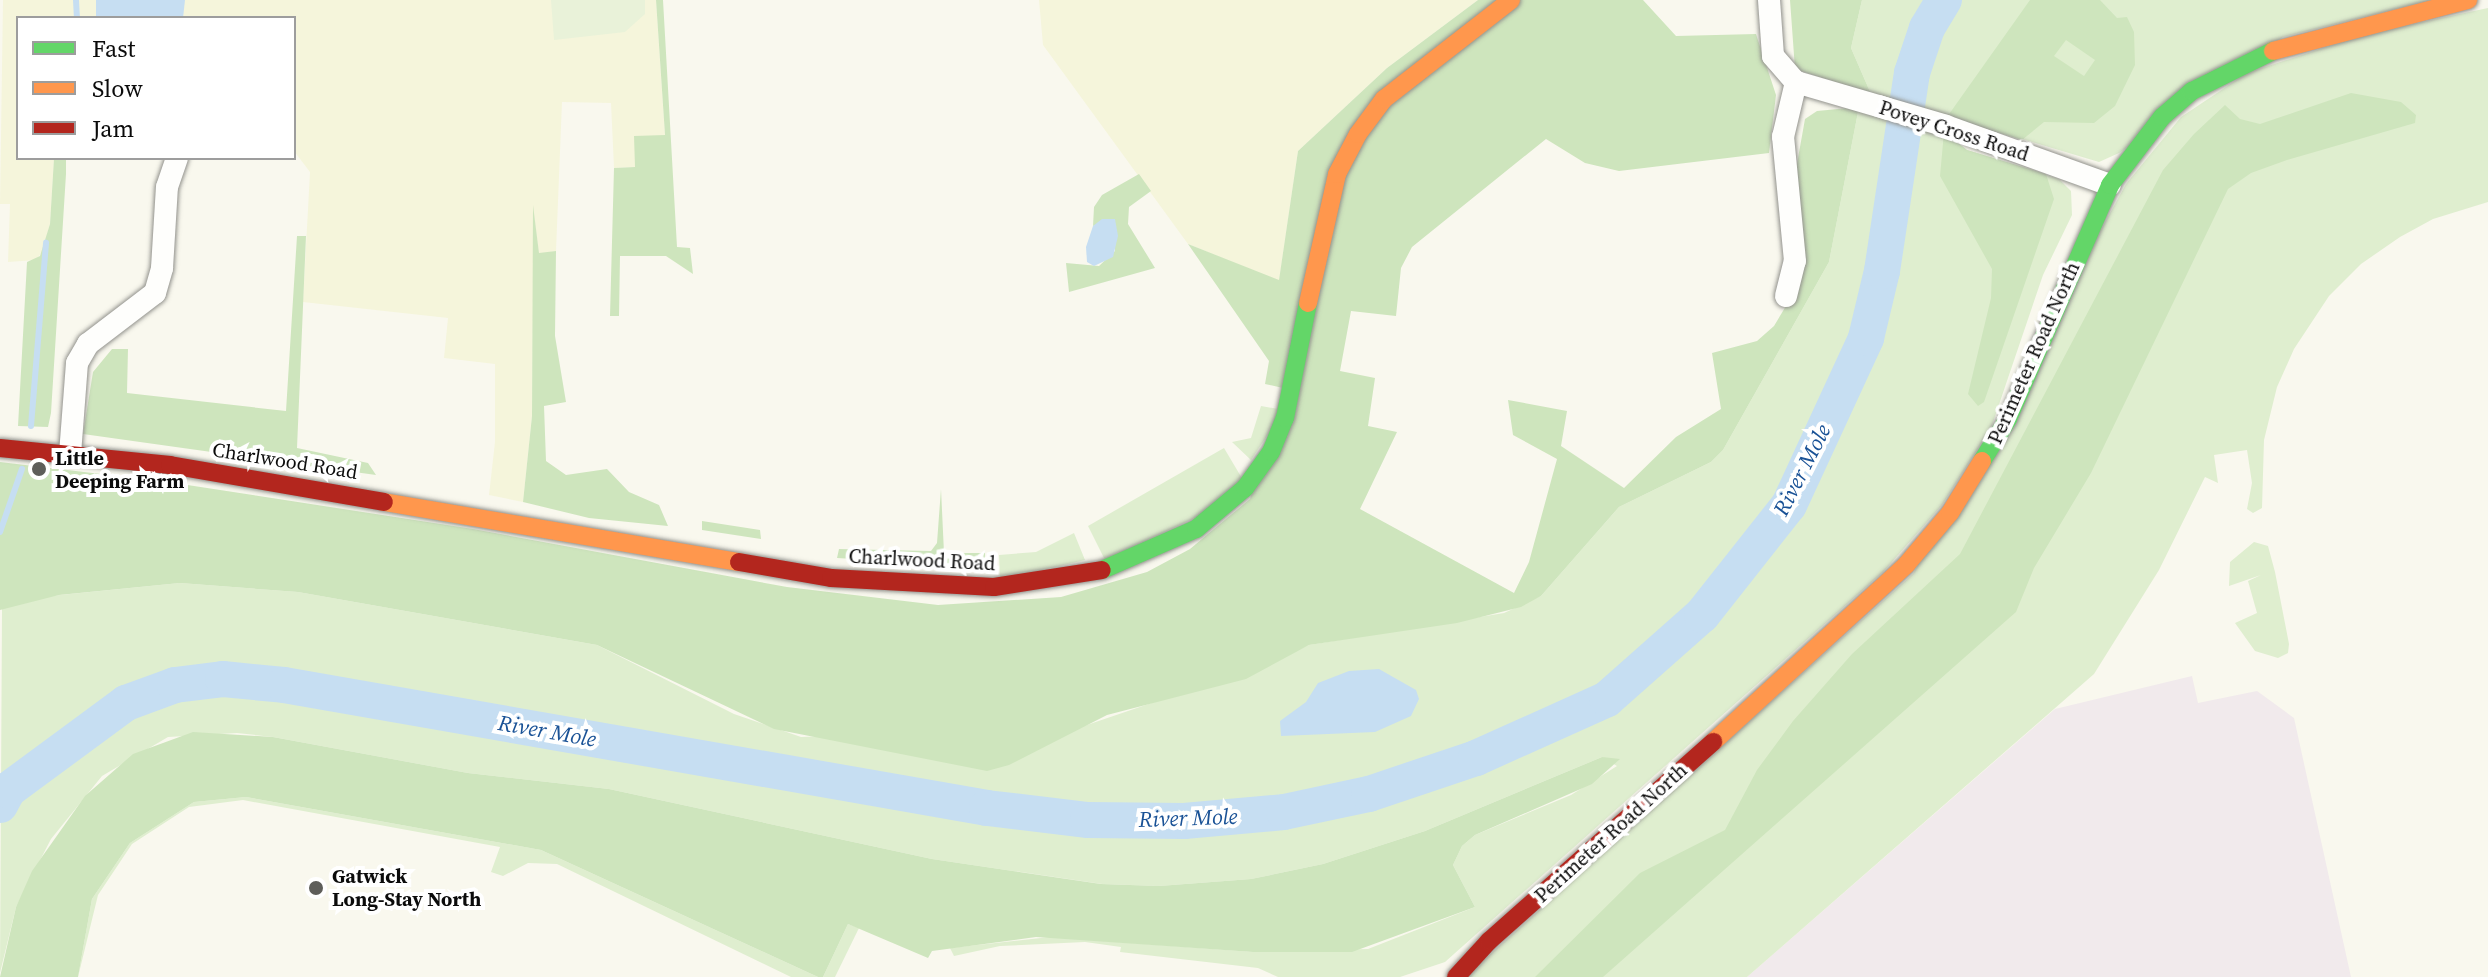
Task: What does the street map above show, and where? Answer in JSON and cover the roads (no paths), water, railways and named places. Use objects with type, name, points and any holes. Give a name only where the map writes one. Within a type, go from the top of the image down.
[{"type":"street","name":"Charlwood Road","points":[[0,448],[70,454],[341,491],[682,555],[845,579],[1004,586],[1117,568],[1166,548],[1204,523],[1245,488],[1271,452],[1287,409],[1324,221],[1337,174],[1358,134],[1384,99],[1511,0]]},
{"type":"street","points":[[1769,0],[1773,56],[1796,82],[1783,137],[1795,261],[1786,296]]},
{"type":"street","name":"Perimeter Road North","points":[[1440,977],[1461,970],[1783,681],[1906,565],[1950,513],[2008,419],[2110,185],[2162,117],[2237,64],[2312,37],[2468,0]]},
{"type":"street","name":"Povey Cross Road","points":[[1796,82],[1946,126],[2110,185]]},
{"type":"street","points":[[70,454],[77,363],[88,344],[155,293],[162,268],[167,187],[176,160]]},
{"type":"water","points":[[96,0],[185,0],[183,16],[96,16]]},
{"type":"water","points":[[1102,219],[1115,219],[1118,236],[1113,257],[1094,266],[1087,262],[1086,247],[1093,226]]},
{"type":"water","points":[[1379,669],[1416,690],[1419,699],[1411,716],[1375,732],[1281,736],[1280,721],[1306,702],[1318,683],[1349,671]]},
{"type":"waterway","points":[[76,0],[77,16]]},
{"type":"waterway","name":"River Mole","points":[[0,805],[8,790],[126,703],[175,685],[223,679],[284,685],[987,808],[1088,820],[1184,821],[1284,812],[1369,794],[1476,758],[1607,699],[1702,615],[1789,505],[1866,338],[1882,271],[1912,73],[1927,28],[1944,0]]},
{"type":"waterway","points":[[31,426],[46,243]]},
{"type":"waterway","points":[[0,532],[22,469]]},
{"type":"place","name":"Little Deeping Farm","points":[[39,469]]},
{"type":"place","name":"Gatwick Long-Stay North","points":[[316,888]]}]
